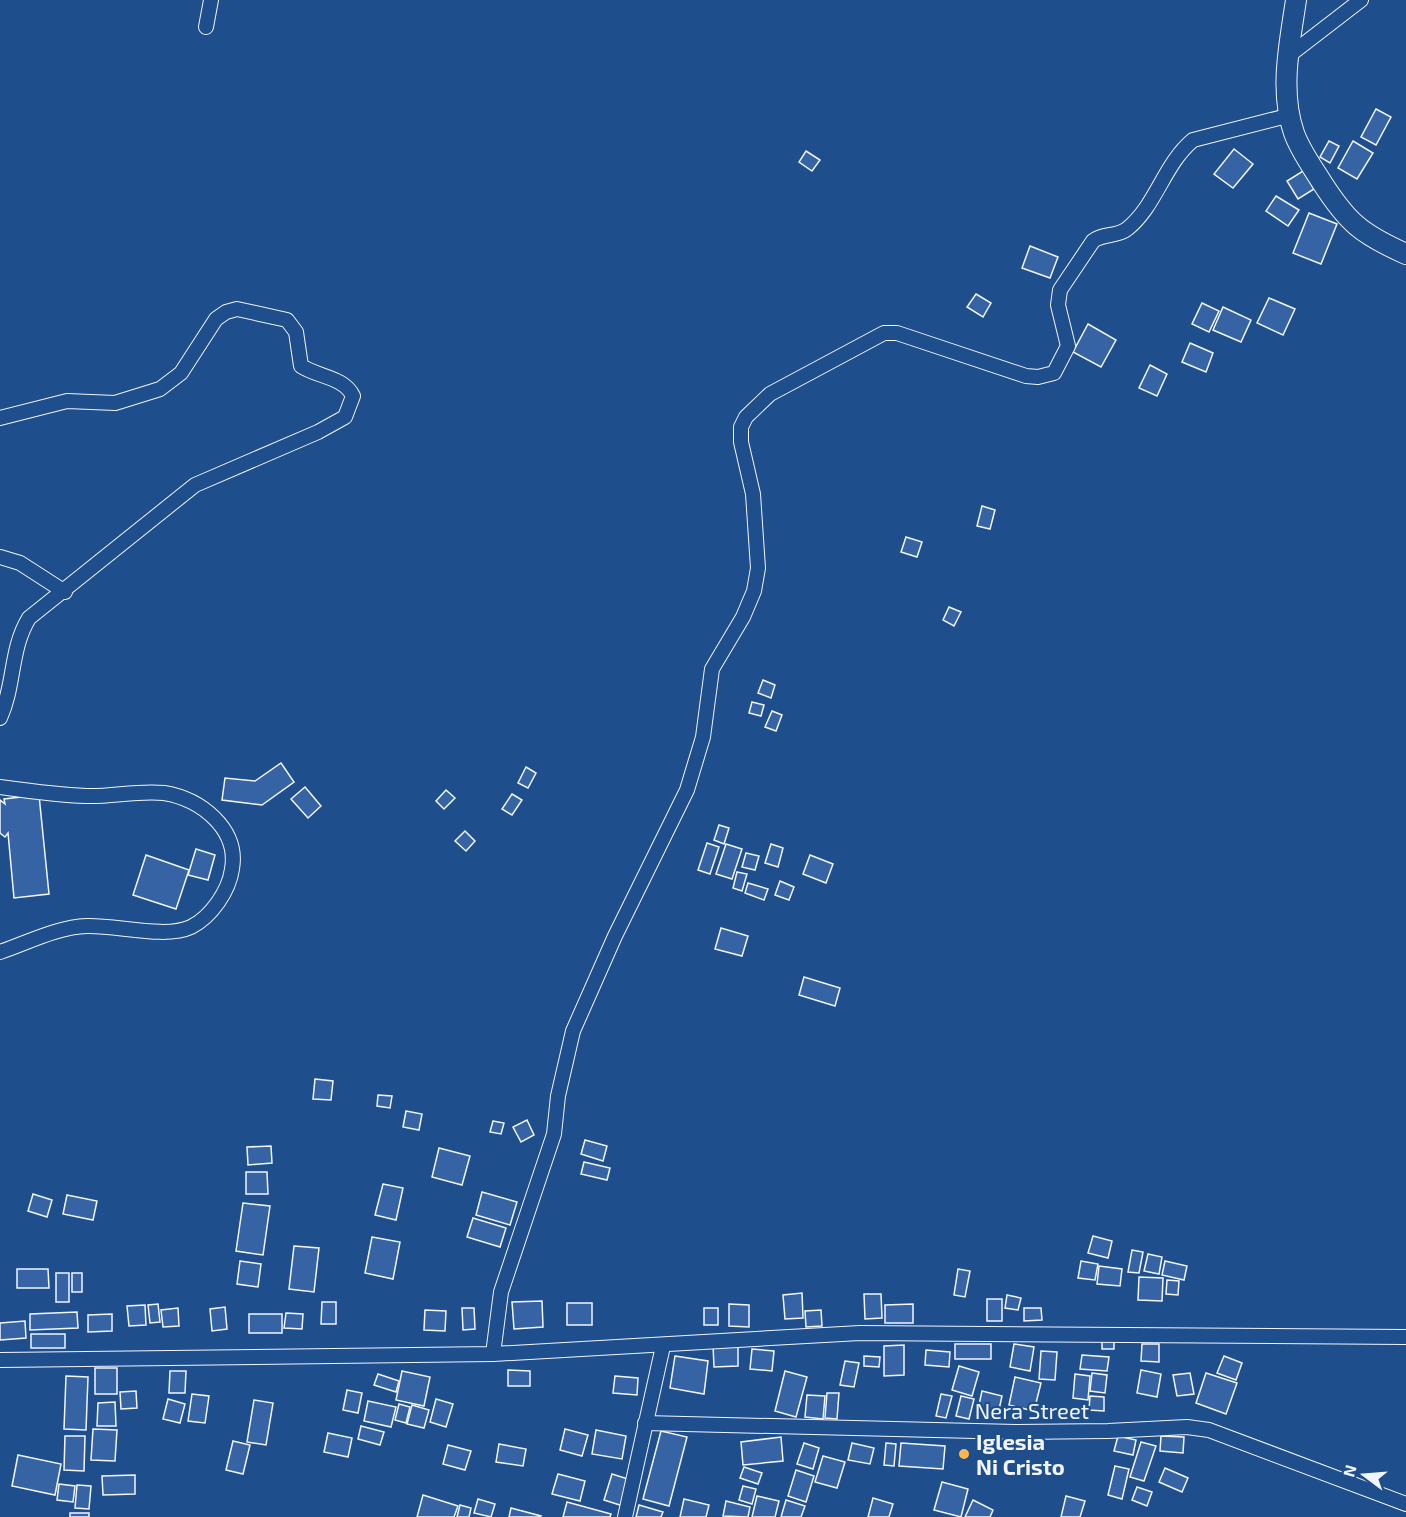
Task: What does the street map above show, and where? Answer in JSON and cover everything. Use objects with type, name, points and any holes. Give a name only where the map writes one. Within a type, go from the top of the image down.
[{"type":"street","points":[[206,27],[211,0]]},
{"type":"street","points":[[1296,0],[1287,57],[1291,115],[1298,143],[1342,214],[1377,241],[1406,254]]},
{"type":"street","points":[[1287,57],[1361,0]]},
{"type":"street","points":[[493,1354],[501,1292],[554,1134],[558,1096],[573,1031],[615,936],[687,790],[703,737],[712,669],[743,617],[754,591],[758,568],[753,494],[741,442],[746,417],[770,394],[884,333],[897,333],[1026,376],[1046,376],[1054,373],[1068,346],[1058,304],[1060,290],[1093,241],[1099,236],[1118,234],[1126,230],[1140,215],[1181,151],[1193,140],[1291,115]]},
{"type":"street","points":[[0,418],[67,401],[115,403],[160,389],[181,373],[216,319],[237,309],[287,320],[296,332],[298,358],[301,366],[339,382],[349,388],[353,396],[345,417],[318,432],[195,485],[65,592],[29,618],[18,635],[8,691],[0,718]]},
{"type":"street","points":[[0,557],[20,563],[65,592]]},
{"type":"street","points":[[0,787],[87,796],[163,793],[184,799],[224,826],[232,844],[232,870],[221,896],[209,914],[190,927],[165,931],[111,926],[68,928],[0,952]]},
{"type":"street","points":[[0,1359],[493,1354],[860,1333],[1406,1336]]},
{"type":"street","points":[[625,1517],[663,1346]]},
{"type":"street","name":"Nera Street","points":[[645,1423],[1016,1432],[1187,1427],[1209,1430],[1406,1504]]},
{"type":"building","points":[[1376,109],[1391,117],[1376,145],[1361,137]]},
{"type":"building","points":[[1329,141],[1339,146],[1330,163],[1320,157]]},
{"type":"building","points":[[1353,141],[1373,153],[1357,179],[1338,168]]},
{"type":"building","points":[[1234,149],[1253,164],[1233,188],[1214,174]]},
{"type":"building","points":[[806,151],[820,160],[812,171],[799,162]]},
{"type":"building","points":[[1303,171],[1314,189],[1298,199],[1287,181]]},
{"type":"building","points":[[1276,196],[1299,210],[1288,226],[1266,211]]},
{"type":"building","points":[[1309,213],[1337,224],[1321,264],[1293,253]]},
{"type":"building","points":[[1030,246],[1058,257],[1050,278],[1022,268]]},
{"type":"building","points":[[976,294],[991,303],[983,317],[967,307]]},
{"type":"building","points":[[1269,298],[1295,309],[1283,335],[1257,323]]},
{"type":"building","points":[[1202,303],[1219,311],[1209,332],[1192,324]]},
{"type":"building","points":[[1223,307],[1251,320],[1241,342],[1213,330]]},
{"type":"building","points":[[1088,324],[1116,340],[1101,367],[1073,352]]},
{"type":"building","points":[[1190,343],[1213,353],[1206,372],[1182,362]]},
{"type":"building","points":[[1150,365],[1167,374],[1157,396],[1139,388]]},
{"type":"building","points":[[982,506],[995,510],[990,529],[977,526]]},
{"type":"building","points":[[906,537],[922,542],[917,557],[901,552]]},
{"type":"building","points":[[949,607],[961,612],[954,626],[943,620]]},
{"type":"building","points":[[763,680],[775,685],[771,698],[758,693]]},
{"type":"building","points":[[752,702],[764,705],[761,716],[749,713]]},
{"type":"building","points":[[772,711],[782,715],[776,731],[765,727]]},
{"type":"building","points":[[281,763],[294,782],[262,805],[222,800],[225,778],[255,781]]},
{"type":"building","points":[[526,767],[536,773],[528,788],[518,783]]},
{"type":"building","points":[[305,787],[321,806],[308,818],[291,799]]},
{"type":"building","points":[[446,790],[455,798],[444,809],[436,801]]},
{"type":"building","points":[[512,794],[522,800],[512,815],[502,809]]},
{"type":"building","points":[[39,795],[49,894],[14,898],[8,833],[5,837],[0,833],[0,800],[5,804],[4,799]]},
{"type":"building","points":[[719,825],[729,828],[724,844],[714,840]]},
{"type":"building","points":[[465,831],[475,841],[466,851],[455,841]]},
{"type":"building","points":[[707,843],[719,847],[710,874],[698,870]]},
{"type":"building","points":[[726,844],[742,849],[732,879],[716,874]]},
{"type":"building","points":[[771,844],[783,848],[778,867],[765,863]]},
{"type":"building","points":[[196,849],[215,855],[208,880],[188,875]]},
{"type":"building","points":[[746,853],[759,856],[755,870],[742,867]]},
{"type":"building","points":[[146,855],[189,870],[176,909],[133,895]]},
{"type":"building","points":[[810,855],[833,864],[826,883],[803,874]]},
{"type":"building","points":[[737,872],[747,874],[742,891],[733,888]]},
{"type":"building","points":[[780,881],[794,887],[789,900],[775,895]]},
{"type":"building","points":[[748,883],[768,889],[764,900],[745,893]]},
{"type":"building","points":[[721,928],[748,936],[742,956],[715,949]]},
{"type":"building","points":[[804,977],[840,988],[835,1006],[799,995]]},
{"type":"building","points":[[315,1079],[333,1081],[331,1100],[313,1099]]},
{"type":"building","points":[[378,1095],[392,1096],[390,1108],[377,1106]]},
{"type":"building","points":[[406,1111],[422,1114],[419,1130],[403,1127]]},
{"type":"building","points":[[527,1120],[534,1135],[521,1142],[513,1127]]},
{"type":"building","points":[[493,1121],[504,1123],[501,1134],[490,1132]]},
{"type":"building","points":[[585,1140],[607,1146],[603,1161],[581,1154]]},
{"type":"building","points":[[271,1146],[272,1163],[248,1165],[247,1147]]},
{"type":"building","points":[[439,1148],[470,1156],[462,1185],[432,1177]]},
{"type":"building","points":[[584,1162],[610,1168],[607,1180],[581,1174]]},
{"type":"building","points":[[246,1172],[267,1172],[268,1194],[246,1194]]},
{"type":"building","points":[[383,1184],[403,1188],[396,1220],[375,1215]]},
{"type":"building","points":[[482,1192],[517,1202],[510,1225],[476,1215]]},
{"type":"building","points":[[33,1194],[52,1200],[47,1217],[28,1211]]},
{"type":"building","points":[[67,1195],[97,1201],[93,1220],[63,1214]]},
{"type":"building","points":[[243,1203],[270,1206],[263,1255],[236,1251]]},
{"type":"building","points":[[473,1218],[506,1228],[500,1247],[467,1237]]},
{"type":"building","points":[[1093,1236],[1112,1241],[1108,1258],[1088,1253]]},
{"type":"building","points":[[372,1237],[400,1242],[393,1279],[365,1273]]},
{"type":"building","points":[[294,1246],[319,1248],[314,1292],[289,1289]]},
{"type":"building","points":[[1132,1250],[1143,1252],[1139,1273],[1128,1272]]},
{"type":"building","points":[[1148,1254],[1162,1257],[1159,1274],[1144,1271]]},
{"type":"building","points":[[240,1261],[261,1264],[258,1287],[237,1284]]},
{"type":"building","points":[[1081,1261],[1098,1264],[1095,1280],[1078,1278]]},
{"type":"building","points":[[1165,1261],[1187,1266],[1184,1280],[1162,1275]]},
{"type":"building","points":[[1099,1266],[1122,1269],[1120,1286],[1097,1284]]},
{"type":"building","points":[[17,1269],[48,1269],[49,1288],[17,1288]]},
{"type":"building","points":[[958,1269],[970,1271],[965,1297],[954,1295]]},
{"type":"building","points":[[56,1273],[69,1273],[69,1302],[56,1302]]},
{"type":"building","points":[[72,1273],[82,1273],[82,1292],[72,1292]]},
{"type":"building","points":[[1139,1277],[1163,1278],[1162,1301],[1138,1300]]},
{"type":"building","points":[[1167,1280],[1179,1281],[1178,1295],[1166,1294]]},
{"type":"building","points":[[802,1293],[803,1318],[785,1319],[783,1295]]},
{"type":"building","points":[[864,1294],[881,1294],[882,1318],[865,1319]]},
{"type":"building","points":[[1007,1295],[1021,1298],[1018,1310],[1005,1308]]},
{"type":"building","points":[[987,1299],[1002,1299],[1002,1321],[987,1321]]},
{"type":"building","points":[[542,1301],[543,1327],[514,1329],[512,1302]]},
{"type":"building","points":[[322,1302],[336,1302],[336,1324],[321,1324]]},
{"type":"building","points":[[567,1303],[592,1303],[592,1325],[567,1325]]},
{"type":"building","points":[[158,1304],[160,1322],[150,1323],[148,1305]]},
{"type":"building","points":[[729,1304],[749,1305],[749,1327],[729,1326]]},
{"type":"building","points":[[913,1304],[913,1323],[885,1323],[885,1305]]},
{"type":"building","points":[[145,1305],[146,1325],[129,1326],[127,1306]]},
{"type":"building","points":[[225,1307],[227,1329],[212,1331],[210,1309]]},
{"type":"building","points":[[178,1308],[179,1326],[163,1327],[161,1310]]},
{"type":"building","points":[[462,1308],[474,1308],[475,1329],[463,1330]]},
{"type":"building","points":[[704,1308],[718,1308],[718,1325],[704,1325]]},
{"type":"building","points":[[1024,1308],[1041,1308],[1042,1320],[1024,1321]]},
{"type":"building","points":[[425,1310],[446,1311],[445,1331],[424,1330]]},
{"type":"building","points":[[821,1310],[822,1326],[806,1327],[805,1311]]},
{"type":"building","points":[[77,1312],[78,1328],[30,1330],[30,1314]]},
{"type":"building","points":[[286,1313],[303,1314],[302,1329],[284,1328]]},
{"type":"building","points":[[112,1314],[112,1331],[88,1332],[88,1315]]},
{"type":"building","points":[[249,1314],[282,1314],[282,1333],[249,1333]]},
{"type":"building","points":[[25,1321],[26,1338],[0,1340],[0,1323]]},
{"type":"building","points":[[31,1334],[65,1334],[65,1348],[31,1348]]},
{"type":"building","points":[[1102,1335],[1114,1335],[1114,1349],[1102,1349]]},
{"type":"building","points":[[738,1344],[738,1366],[714,1367],[713,1345]]},
{"type":"building","points":[[955,1344],[991,1344],[991,1359],[955,1359]]},
{"type":"building","points":[[1014,1344],[1034,1347],[1030,1371],[1010,1367]]},
{"type":"building","points":[[1142,1344],[1159,1344],[1159,1362],[1141,1361]]},
{"type":"building","points":[[904,1345],[904,1375],[884,1376],[884,1346]]},
{"type":"building","points":[[752,1349],[774,1351],[772,1371],[750,1369]]},
{"type":"building","points":[[926,1350],[950,1352],[949,1367],[925,1365]]},
{"type":"building","points":[[1041,1351],[1057,1352],[1055,1380],[1039,1379]]},
{"type":"building","points":[[1082,1355],[1109,1357],[1107,1371],[1080,1369]]},
{"type":"building","points":[[675,1356],[708,1361],[704,1394],[670,1388]]},
{"type":"building","points":[[864,1356],[880,1357],[879,1367],[864,1366]]},
{"type":"building","points":[[1224,1356],[1242,1363],[1236,1380],[1217,1373]]},
{"type":"building","points":[[845,1361],[859,1363],[854,1387],[840,1385]]},
{"type":"building","points":[[959,1366],[979,1372],[972,1396],[952,1390]]},
{"type":"building","points":[[95,1368],[117,1368],[117,1394],[95,1394]]},
{"type":"building","points":[[508,1370],[530,1371],[530,1386],[508,1386]]},
{"type":"building","points":[[1141,1370],[1161,1374],[1157,1397],[1137,1393]]},
{"type":"building","points":[[170,1371],[186,1371],[185,1393],[169,1393]]},
{"type":"building","points":[[402,1371],[430,1377],[424,1406],[396,1400]]},
{"type":"building","points":[[785,1371],[807,1377],[796,1417],[775,1411]]},
{"type":"building","points":[[1092,1373],[1107,1375],[1105,1393],[1090,1391]]},
{"type":"building","points":[[1190,1373],[1194,1394],[1177,1396],[1173,1375]]},
{"type":"building","points":[[1206,1373],[1237,1383],[1226,1414],[1196,1403]]},
{"type":"building","points":[[378,1374],[399,1381],[396,1392],[374,1385]]},
{"type":"building","points":[[1075,1374],[1090,1376],[1088,1400],[1073,1398]]},
{"type":"building","points":[[66,1376],[88,1377],[86,1430],[64,1429]]},
{"type":"building","points":[[615,1376],[638,1378],[637,1395],[613,1393]]},
{"type":"building","points":[[1015,1377],[1041,1383],[1034,1411],[1009,1405]]},
{"type":"building","points":[[347,1390],[362,1393],[358,1413],[343,1410]]},
{"type":"building","points":[[136,1391],[137,1408],[121,1409],[120,1392]]},
{"type":"building","points":[[982,1391],[1002,1396],[997,1419],[977,1414]]},
{"type":"building","points":[[827,1393],[839,1393],[837,1419],[825,1418]]},
{"type":"building","points":[[192,1394],[209,1396],[205,1423],[188,1421]]},
{"type":"building","points":[[941,1394],[952,1396],[946,1418],[936,1416]]},
{"type":"building","points":[[807,1395],[825,1396],[823,1419],[805,1417]]},
{"type":"building","points":[[961,1396],[974,1399],[969,1419],[956,1416]]},
{"type":"building","points":[[1090,1396],[1104,1397],[1104,1411],[1089,1410]]},
{"type":"building","points":[[168,1399],[185,1404],[180,1423],[163,1419]]},
{"type":"building","points":[[436,1399],[453,1404],[446,1427],[430,1422]]},
{"type":"building","points":[[254,1400],[273,1403],[266,1445],[247,1442]]},
{"type":"building","points":[[368,1401],[396,1407],[391,1427],[364,1421]]},
{"type":"building","points":[[115,1402],[116,1426],[97,1426],[98,1403]]},
{"type":"building","points":[[399,1404],[410,1407],[406,1423],[395,1420]]},
{"type":"building","points":[[412,1405],[429,1410],[424,1428],[407,1424]]},
{"type":"building","points":[[361,1426],[384,1432],[380,1445],[358,1439]]},
{"type":"building","points":[[93,1429],[117,1430],[115,1461],[91,1460]]},
{"type":"building","points":[[565,1429],[588,1435],[582,1456],[560,1450]]},
{"type":"building","points":[[596,1430],[626,1436],[622,1459],[592,1454]]},
{"type":"building","points":[[661,1431],[687,1437],[669,1506],[643,1499]]},
{"type":"building","points":[[328,1433],[352,1438],[348,1457],[324,1452]]},
{"type":"building","points":[[65,1436],[85,1436],[84,1471],[64,1470]]},
{"type":"building","points":[[1118,1436],[1136,1440],[1133,1455],[1114,1451]]},
{"type":"building","points":[[1161,1436],[1184,1437],[1183,1453],[1160,1451]]},
{"type":"building","points":[[781,1437],[783,1461],[743,1465],[741,1442]]},
{"type":"building","points":[[233,1441],[250,1445],[243,1474],[226,1470]]},
{"type":"building","points":[[1141,1442],[1156,1446],[1144,1481],[1130,1477]]},
{"type":"building","points":[[804,1443],[819,1448],[813,1469],[797,1464]]},
{"type":"building","points":[[852,1443],[874,1448],[870,1464],[848,1460]]},
{"type":"building","points":[[886,1443],[896,1444],[894,1466],[884,1465]]},
{"type":"building","points":[[901,1443],[945,1446],[943,1469],[899,1466]]},
{"type":"building","points":[[499,1444],[526,1449],[523,1466],[496,1462]]},
{"type":"building","points":[[448,1445],[471,1451],[465,1470],[443,1464]]},
{"type":"building","points":[[18,1455],[61,1464],[55,1495],[12,1486]]},
{"type":"building","points":[[823,1456],[845,1462],[837,1488],[815,1482]]},
{"type":"building","points":[[1115,1466],[1129,1469],[1122,1499],[1108,1495]]},
{"type":"building","points":[[744,1467],[762,1473],[758,1484],[740,1478]]},
{"type":"building","points":[[1165,1468],[1188,1478],[1182,1492],[1159,1482]]},
{"type":"building","points":[[796,1470],[814,1476],[806,1502],[788,1496]]},
{"type":"building","points":[[558,1474],[585,1481],[580,1501],[552,1494]]},
{"type":"building","points":[[612,1474],[631,1480],[623,1506],[604,1500]]},
{"type":"building","points":[[135,1475],[135,1494],[103,1495],[102,1476]]},
{"type":"building","points":[[942,1482],[968,1489],[961,1517],[934,1510]]},
{"type":"building","points":[[59,1484],[75,1486],[73,1502],[57,1500]]},
{"type":"building","points":[[77,1485],[91,1486],[89,1509],[75,1508]]},
{"type":"building","points":[[743,1486],[756,1489],[752,1504],[739,1500]]},
{"type":"building","points":[[1137,1487],[1152,1492],[1147,1506],[1132,1500]]},
{"type":"building","points":[[423,1495],[458,1506],[454,1517],[417,1517]]},
{"type":"building","points":[[757,1496],[779,1501],[775,1517],[752,1517]]},
{"type":"building","points":[[1066,1496],[1085,1501],[1080,1517],[1061,1517]]},
{"type":"building","points":[[873,1498],[893,1504],[889,1517],[868,1517]]},
{"type":"building","points":[[478,1499],[495,1504],[491,1517],[474,1513]]},
{"type":"building","points":[[684,1499],[709,1505],[706,1517],[680,1517]]},
{"type":"building","points":[[786,1500],[805,1506],[801,1517],[781,1517]]},
{"type":"building","points":[[973,1500],[993,1510],[990,1517],[965,1517]]},
{"type":"building","points":[[726,1501],[750,1507],[748,1517],[723,1516]]},
{"type":"building","points":[[567,1502],[611,1514],[610,1517],[563,1517]]},
{"type":"building","points":[[460,1505],[471,1508],[469,1517],[457,1517]]},
{"type":"building","points":[[639,1505],[663,1512],[661,1517],[636,1517]]},
{"type":"building","points":[[511,1508],[541,1516],[509,1517]]},
{"type":"building","points":[[70,1513],[89,1513],[89,1517],[70,1517]]},
{"type":"place","name":"Iglesia Ni Cristo","points":[[964,1454]]}]
